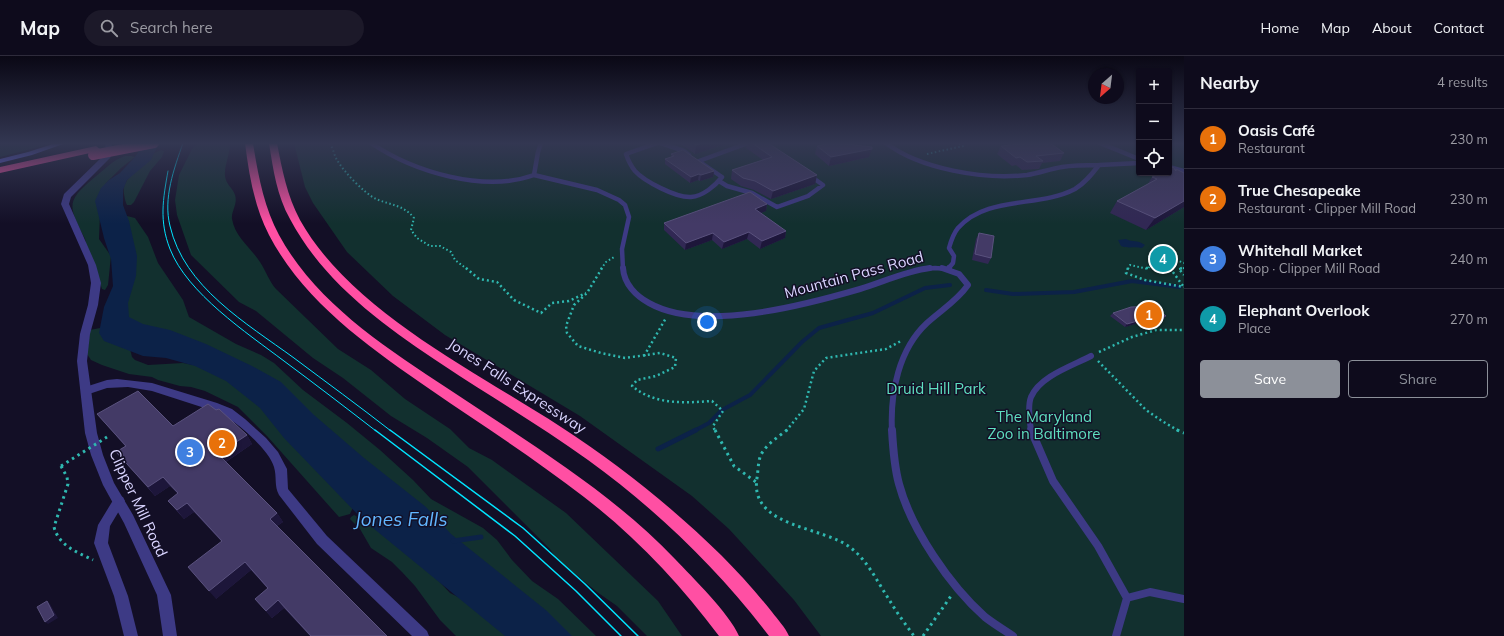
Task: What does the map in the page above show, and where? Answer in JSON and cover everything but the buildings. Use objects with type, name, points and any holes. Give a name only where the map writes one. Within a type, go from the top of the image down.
[{"type":"highway","points":[[0,175],[20,170]]},
{"type":"highway","points":[[253,170],[255,183],[270,226],[281,247],[317,294],[341,317],[379,347],[590,492],[622,519],[658,553],[692,590],[730,636]]},
{"type":"highway","name":"Jones Falls Expressway","points":[[278,170],[285,197],[295,219],[321,258],[342,281],[365,302],[402,331],[576,445],[646,496],[683,528],[723,568],[780,636]]},
{"type":"street","name":"Clipper Mill Road","points":[[93,170],[67,196],[65,204],[75,230],[92,265],[96,283],[93,305],[85,334],[82,362],[91,433],[97,455],[109,485],[129,519],[164,594],[170,636]]},
{"type":"street","points":[[86,390],[108,384],[124,384],[164,391],[227,412],[248,429],[272,452],[279,463],[282,472],[280,482],[283,491],[322,540],[422,636]]},
{"type":"street","points":[[119,501],[104,525],[101,543],[121,596],[131,636]]},
{"type":"lane","points":[[429,170],[456,177],[507,182],[521,180],[534,175],[536,170]]},
{"type":"lane","points":[[635,170],[658,186],[677,194],[690,197],[700,193],[719,181],[722,177],[711,170]]},
{"type":"lane","points":[[957,170],[1009,176],[1048,170]]},
{"type":"lane","points":[[948,270],[953,263],[954,256],[949,248],[957,229],[975,214],[992,208],[1040,201],[1063,194],[1075,189],[1087,181],[1095,170]]},
{"type":"lane","points":[[719,181],[727,186],[752,193],[777,207],[811,196],[823,184],[804,171]]},
{"type":"lane","name":"Mountain Pass Road","points":[[534,175],[601,192],[624,204],[628,210],[629,221],[621,255],[622,270],[628,286],[637,296],[652,306],[669,312],[694,316],[722,316],[766,311],[813,302],[907,274],[936,268],[958,273],[966,279],[968,285],[963,294],[919,331],[908,347],[899,366],[894,389],[892,413],[895,466],[903,499],[916,527],[958,587],[985,616],[1013,636]]},
{"type":"lane","points":[[1091,356],[1045,379],[1031,397],[1029,412],[1031,430],[1053,481],[1098,546],[1128,598],[1116,636]]},
{"type":"lane","points":[[1128,598],[1150,592],[1184,599]]},
{"type":"path","points":[[347,170],[370,196],[400,206],[410,212],[414,218],[411,230],[418,238],[430,246],[440,246],[451,252],[455,260],[471,274],[479,279],[497,282],[514,300],[541,313],[552,302],[570,300],[576,296],[587,293]]},
{"type":"path","points":[[1183,286],[1145,280],[1126,273],[1130,265],[1148,269],[1150,264],[1149,257],[1154,254],[1184,262]]},
{"type":"path","points":[[621,255],[613,257],[606,262],[587,293],[574,305],[566,326],[567,333],[578,346],[625,358],[660,353],[676,358],[675,368],[656,376],[637,380],[632,386],[639,393],[662,400],[687,403],[712,401],[723,411],[713,426],[717,436],[734,466],[756,482]]},
{"type":"path","points":[[1163,260],[1183,286]]},
{"type":"path","points":[[1184,268],[1179,269],[1184,275]]},
{"type":"path","points":[[644,356],[669,312]]},
{"type":"path","points":[[1184,330],[1156,330],[1132,337],[1091,356],[1118,378],[1142,406],[1160,419],[1184,433]]},
{"type":"path","points":[[914,636],[897,613],[866,563],[850,547],[825,535],[777,518],[759,501],[756,482],[760,458],[772,442],[788,429],[804,409],[814,370],[826,358],[886,349],[919,331]]},
{"type":"path","points":[[107,438],[61,466],[67,477],[68,484],[54,527],[58,539],[95,561],[109,564]]},
{"type":"path","points":[[923,636],[958,587]]},
{"type":"green space","points":[[104,170],[119,170],[106,183],[96,203],[100,214],[99,239],[111,256],[108,285],[105,290],[102,289],[90,259],[85,240],[73,210],[75,198],[86,185]]},
{"type":"green space","points":[[151,170],[134,202],[131,205],[127,205],[124,187],[134,171]]},
{"type":"green space","points":[[181,170],[225,170],[227,182],[236,198],[232,219],[236,231],[260,262],[271,283],[276,289],[338,349],[371,370],[405,399],[450,429],[469,448],[492,460],[566,513],[658,601],[682,636],[647,636],[617,606],[597,592],[556,558],[550,549],[468,467],[427,438],[391,416],[343,378],[313,358],[256,311],[239,302],[191,255],[177,215],[175,200],[179,175]]},
{"type":"green space","name":"Druid Hill Park","points":[[301,170],[1136,170],[1136,176],[1172,176],[1172,170],[1184,170],[1184,636],[821,636],[794,600],[729,529],[692,496],[580,416],[445,335],[393,296],[347,252],[313,203],[305,187]]},
{"type":"green space","points":[[123,215],[135,218],[148,237],[158,263],[183,300],[189,317],[236,344],[261,355],[274,363],[303,390],[380,450],[413,480],[431,499],[483,528],[497,540],[512,560],[532,581],[558,599],[596,636],[539,636],[298,418],[128,328]]},
{"type":"green space","points":[[105,327],[130,349],[132,357],[135,360],[148,365],[183,363],[198,366],[243,384],[354,505],[350,514],[339,517],[267,436],[238,407],[205,391],[180,386],[152,377],[129,374],[91,360],[87,354],[90,330]]},
{"type":"green space","points":[[354,515],[367,522],[435,577],[450,593],[472,604],[511,636],[456,636],[440,620],[415,586],[402,572],[392,562],[371,548],[360,529],[350,519]]},
{"type":"water","name":"Jones Falls","points":[[123,170],[139,170],[127,180],[123,190],[123,205],[129,221],[137,256],[136,276],[128,303],[129,317],[143,324],[170,330],[206,344],[281,382],[314,415],[364,458],[426,507],[451,534],[547,611],[572,636],[505,636],[362,519],[284,438],[260,408],[226,381],[195,366],[166,358],[143,356],[104,341],[99,333],[104,307],[113,286],[111,259],[95,201],[101,188],[109,180]]},
{"type":"water","points":[[1126,239],[1145,245],[1142,248],[1121,246],[1118,240]]},
{"type":"waterway","points":[[986,290],[1013,294],[1074,292],[1132,281],[1180,287]]},
{"type":"waterway","points":[[694,431],[709,423],[722,410],[750,395],[802,342],[819,328],[873,313],[925,288],[950,285]]},
{"type":"waterway","points":[[658,449],[694,431]]},
{"type":"waterway","points":[[453,541],[481,537]]},
{"type":"tram line","points":[[174,170],[170,184],[168,205],[170,226],[177,248],[203,285],[219,302],[237,317],[391,431]]},
{"type":"tram line","points":[[168,171],[163,210],[164,229],[170,249],[178,265],[190,281],[236,325],[376,431]]},
{"type":"tram line","points":[[375,430],[515,536],[576,591],[621,636]]},
{"type":"tram line","points":[[390,430],[523,528],[585,584],[638,636]]},
{"type":"place","name":"Elephant Overlook","points":[[1163,259]]},
{"type":"place","name":"Oasis Café","points":[[1149,315]]},
{"type":"place","name":"True Chesapeake","points":[[222,443]]},
{"type":"place","name":"Whitehall Market","points":[[190,452]]},
{"type":"park label","name":"The Maryland Zoo in Baltimore","points":[[1044,426]]}]
